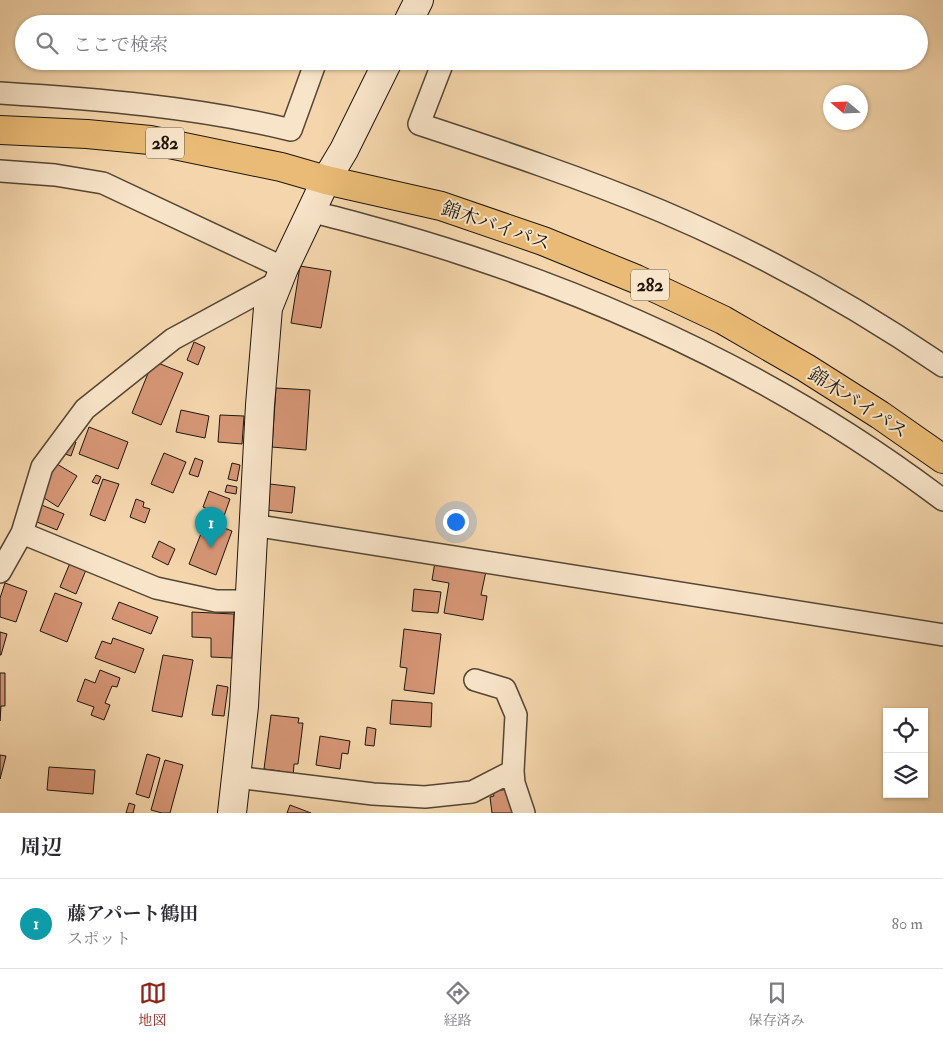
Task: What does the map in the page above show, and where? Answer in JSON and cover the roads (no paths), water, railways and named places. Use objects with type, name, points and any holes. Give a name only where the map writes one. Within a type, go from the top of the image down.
[{"type":"highway","name":"錦木バイパス","points":[[0,130],[86,134],[150,140],[281,167],[326,180],[441,206],[543,241],[636,279],[724,320],[806,368],[880,415],[943,459]]},
{"type":"street","points":[[412,15],[419,0]]},
{"type":"street","points":[[0,93],[123,103],[263,123],[292,130],[313,70]]},
{"type":"street","points":[[232,813],[244,706],[260,405],[268,308],[281,275],[326,180],[344,150],[384,70]]},
{"type":"street","points":[[440,70],[419,124],[564,173],[662,212],[754,255],[839,300],[943,366]]},
{"type":"street","points":[[0,172],[55,175],[103,182],[281,275]]},
{"type":"street","points":[[312,212],[428,243],[527,276],[619,312],[705,352],[784,395],[858,441],[943,500]]},
{"type":"street","points":[[0,572],[22,533],[42,467],[85,409],[173,339],[281,275]]},
{"type":"street","points":[[253,525],[943,635]]},
{"type":"street","points":[[22,533],[156,588],[216,601],[249,601]]},
{"type":"street","points":[[475,680],[505,689],[516,715],[514,783],[524,813]]},
{"type":"street","points":[[236,777],[372,794],[425,797],[472,792],[514,771]]},
{"type":"place","name":"藤アパート鶴田","points":[[211,548]]}]
